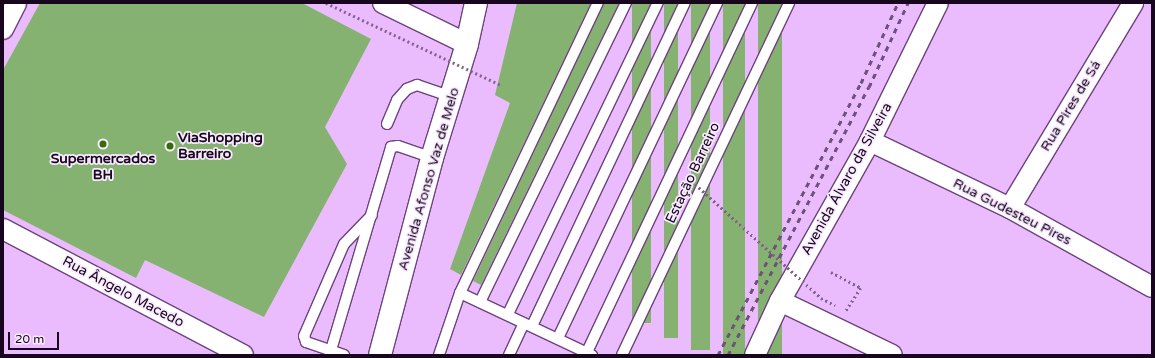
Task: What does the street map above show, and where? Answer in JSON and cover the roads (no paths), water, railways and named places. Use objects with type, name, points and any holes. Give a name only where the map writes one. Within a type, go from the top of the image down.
[{"type":"main road","name":"Avenida Afonso Vaz de Melo","points":[[380,355],[432,158],[468,44],[476,3]]},
{"type":"street","points":[[4,25],[16,3]]},
{"type":"street","points":[[383,3],[468,44]]},
{"type":"street","name":"Avenida Álvaro da Silveira","points":[[755,355],[780,301],[870,141],[938,3]]},
{"type":"street","name":"Rua Pires de Sá","points":[[1010,208],[1133,3]]},
{"type":"street","name":"Rua Gudesteu Pires","points":[[870,141],[1010,208],[1152,287]]},
{"type":"street","name":"Rua Ângelo Macedo","points":[[3,230],[231,352]]},
{"type":"street","points":[[780,301],[892,355]]},
{"type":"lane","points":[[439,355],[460,292],[598,3]]},
{"type":"lane","points":[[480,302],[626,3]]},
{"type":"lane","points":[[508,314],[658,3]]},
{"type":"lane","points":[[509,355],[528,324],[685,3]]},
{"type":"lane","points":[[558,338],[717,3]]},
{"type":"lane","name":"Estação Barreiro","points":[[460,292],[590,354],[752,3]]},
{"type":"lane","name":"Estação Barreiro","points":[[622,355],[789,3]]},
{"type":"lane","points":[[387,124],[397,100],[407,89],[417,85],[452,96]]},
{"type":"lane","points":[[331,350],[391,147],[398,146],[432,158]]},
{"type":"lane","points":[[344,355],[306,342],[304,336],[344,244],[372,215]]},
{"type":"railway","points":[[718,355],[861,83],[898,3]]},
{"type":"railway","points":[[728,355],[869,87],[908,3]]},
{"type":"place","name":"Supermercados BH","points":[[103,144]]},
{"type":"place","name":"ViaShopping Barreiro","points":[[170,146]]}]
